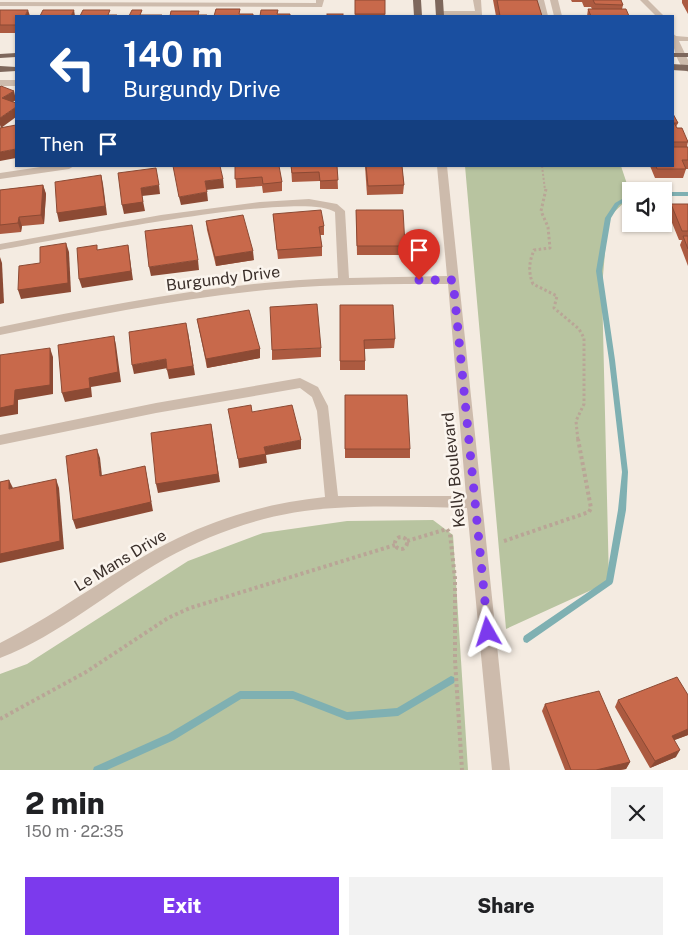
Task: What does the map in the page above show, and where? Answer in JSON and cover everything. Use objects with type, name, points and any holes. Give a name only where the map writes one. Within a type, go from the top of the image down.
[{"type":"main road","points":[[416,0],[418,15]]},
{"type":"main road","points":[[438,0],[440,15]]},
{"type":"main road","points":[[0,56],[15,56]]},
{"type":"main road","points":[[674,68],[688,68]]},
{"type":"main road","points":[[0,69],[15,69]]},
{"type":"street","points":[[440,15],[479,15],[476,0]]},
{"type":"street","points":[[540,0],[544,15]]},
{"type":"street","points":[[554,0],[558,15]]},
{"type":"street","points":[[644,0],[659,15]]},
{"type":"street","points":[[0,4],[45,2],[320,2]]},
{"type":"street","points":[[674,37],[688,39]]},
{"type":"street","points":[[674,39],[688,68]]},
{"type":"street","points":[[0,83],[15,83]]},
{"type":"street","points":[[0,176],[62,167]]},
{"type":"street","name":"Kelly Boulevard","points":[[442,167],[501,770]]},
{"type":"street","points":[[0,247],[161,218],[260,205],[309,202],[333,206],[340,211],[344,282]]},
{"type":"street","name":"Burgundy Drive","points":[[0,331],[69,316],[252,288],[344,282],[453,280]]},
{"type":"street","points":[[0,440],[300,382],[307,385],[320,397],[332,502]]},
{"type":"street","name":"Le Mans Drive","points":[[0,651],[59,619],[136,567],[185,541],[230,524],[270,512],[332,502],[474,502]]},
{"type":"path","points":[[504,541],[571,520],[589,512],[591,508],[576,429],[576,421],[584,404],[584,338],[582,331],[562,317],[554,308],[557,296],[533,284],[529,272],[529,260],[534,250],[550,248],[548,227],[541,211],[546,187],[542,167]]},
{"type":"path","points":[[395,545],[395,540],[398,538],[407,541],[448,529],[450,534],[455,578],[455,660],[462,770]]},
{"type":"path","points":[[0,719],[86,672],[168,618],[190,608],[395,545],[398,548],[404,548],[407,545],[407,541]]},
{"type":"green space","points":[[465,167],[621,167],[626,182],[622,182],[622,205],[608,218],[602,287],[609,582],[506,629]]},
{"type":"green space","points":[[433,520],[453,535],[468,770],[0,770],[0,674],[27,664],[188,561],[263,533],[347,521]]},
{"type":"building","points":[[355,0],[385,0],[385,14],[355,14]]},
{"type":"building","points":[[497,0],[537,0],[542,15],[500,15]]},
{"type":"building","points":[[593,0],[621,0],[623,5],[595,4]]},
{"type":"building","points":[[216,9],[240,9],[239,14],[253,14],[253,15],[214,15]]},
{"type":"building","points":[[588,9],[626,9],[629,15],[591,15]]},
{"type":"building","points":[[0,10],[28,10],[26,15],[15,15],[15,25],[0,25]]},
{"type":"building","points":[[43,10],[74,10],[72,15],[40,15]]},
{"type":"building","points":[[83,10],[110,10],[108,15],[80,15]]},
{"type":"building","points":[[132,10],[142,10],[140,15],[130,15]]},
{"type":"building","points":[[261,10],[278,10],[277,14],[290,14],[290,15],[260,15]]},
{"type":"building","points":[[171,11],[199,11],[198,15],[170,15]]},
{"type":"building","points":[[327,14],[343,14],[343,15]]},
{"type":"building","points":[[0,87],[14,91],[2,98],[15,103],[15,108],[0,118]]},
{"type":"building","points":[[674,123],[677,128],[682,128],[688,142],[674,142]]},
{"type":"building","points":[[15,125],[15,149],[0,152],[0,128]]},
{"type":"building","points":[[674,147],[688,147],[688,160],[682,160],[686,169],[657,169],[656,167],[674,167]]},
{"type":"building","points":[[173,167],[220,167],[223,179],[205,181],[207,192],[179,197]]},
{"type":"building","points":[[235,167],[279,167],[282,182],[263,184],[262,177],[235,179]]},
{"type":"building","points":[[291,167],[337,167],[338,180],[320,181],[319,172],[292,173]]},
{"type":"building","points":[[366,167],[402,167],[404,185],[368,186]]},
{"type":"building","points":[[156,168],[159,185],[141,188],[143,202],[122,205],[118,173]]},
{"type":"building","points":[[101,175],[105,206],[57,213],[55,182]]},
{"type":"building","points":[[43,185],[41,215],[19,217],[18,223],[0,225],[0,190]]},
{"type":"building","points":[[672,204],[688,204],[688,231],[682,231]]},
{"type":"building","points":[[321,210],[324,226],[319,227],[322,247],[277,250],[273,214]]},
{"type":"building","points":[[356,210],[403,210],[405,246],[357,246]]},
{"type":"building","points":[[243,215],[253,251],[215,257],[206,221]]},
{"type":"building","points":[[192,225],[198,260],[149,267],[145,231]]},
{"type":"building","points":[[683,236],[688,236],[688,249]]},
{"type":"building","points":[[66,243],[68,283],[18,290],[19,266],[40,263],[40,247]]},
{"type":"building","points":[[97,245],[97,250],[128,245],[131,271],[79,279],[77,248]]},
{"type":"building","points":[[317,304],[321,348],[272,350],[270,307]]},
{"type":"building","points":[[340,305],[393,305],[395,339],[364,340],[365,361],[340,361]]},
{"type":"building","points":[[249,310],[260,349],[206,359],[197,319]]},
{"type":"building","points":[[186,323],[193,366],[167,370],[166,359],[132,365],[129,332]]},
{"type":"building","points":[[114,336],[118,372],[89,378],[90,388],[62,393],[58,345]]},
{"type":"building","points":[[50,348],[50,385],[15,390],[14,405],[0,408],[0,355]]},
{"type":"building","points":[[345,395],[407,395],[410,449],[345,449]]},
{"type":"building","points":[[251,405],[252,412],[292,405],[301,440],[264,447],[266,454],[238,459],[228,409]]},
{"type":"building","points":[[211,424],[218,474],[156,484],[151,433]]},
{"type":"building","points":[[97,449],[100,476],[145,466],[151,502],[73,520],[66,456]]},
{"type":"building","points":[[56,479],[60,541],[0,554],[0,482],[9,480],[9,489]]},
{"type":"building","points":[[677,677],[688,695],[688,729],[672,736],[680,750],[655,761],[618,700]]},
{"type":"building","points":[[599,691],[630,762],[596,770],[571,770],[545,704]]},
{"type":"waterway","points":[[672,194],[688,194]]},
{"type":"waterway","points":[[527,639],[609,582],[622,510],[625,472],[599,271],[608,218],[617,204],[622,201]]},
{"type":"waterway","points":[[97,770],[171,737],[240,695],[293,695],[347,716],[398,712],[451,680]]},
{"type":"route","points":[[419,280],[453,280],[488,632]]}]
